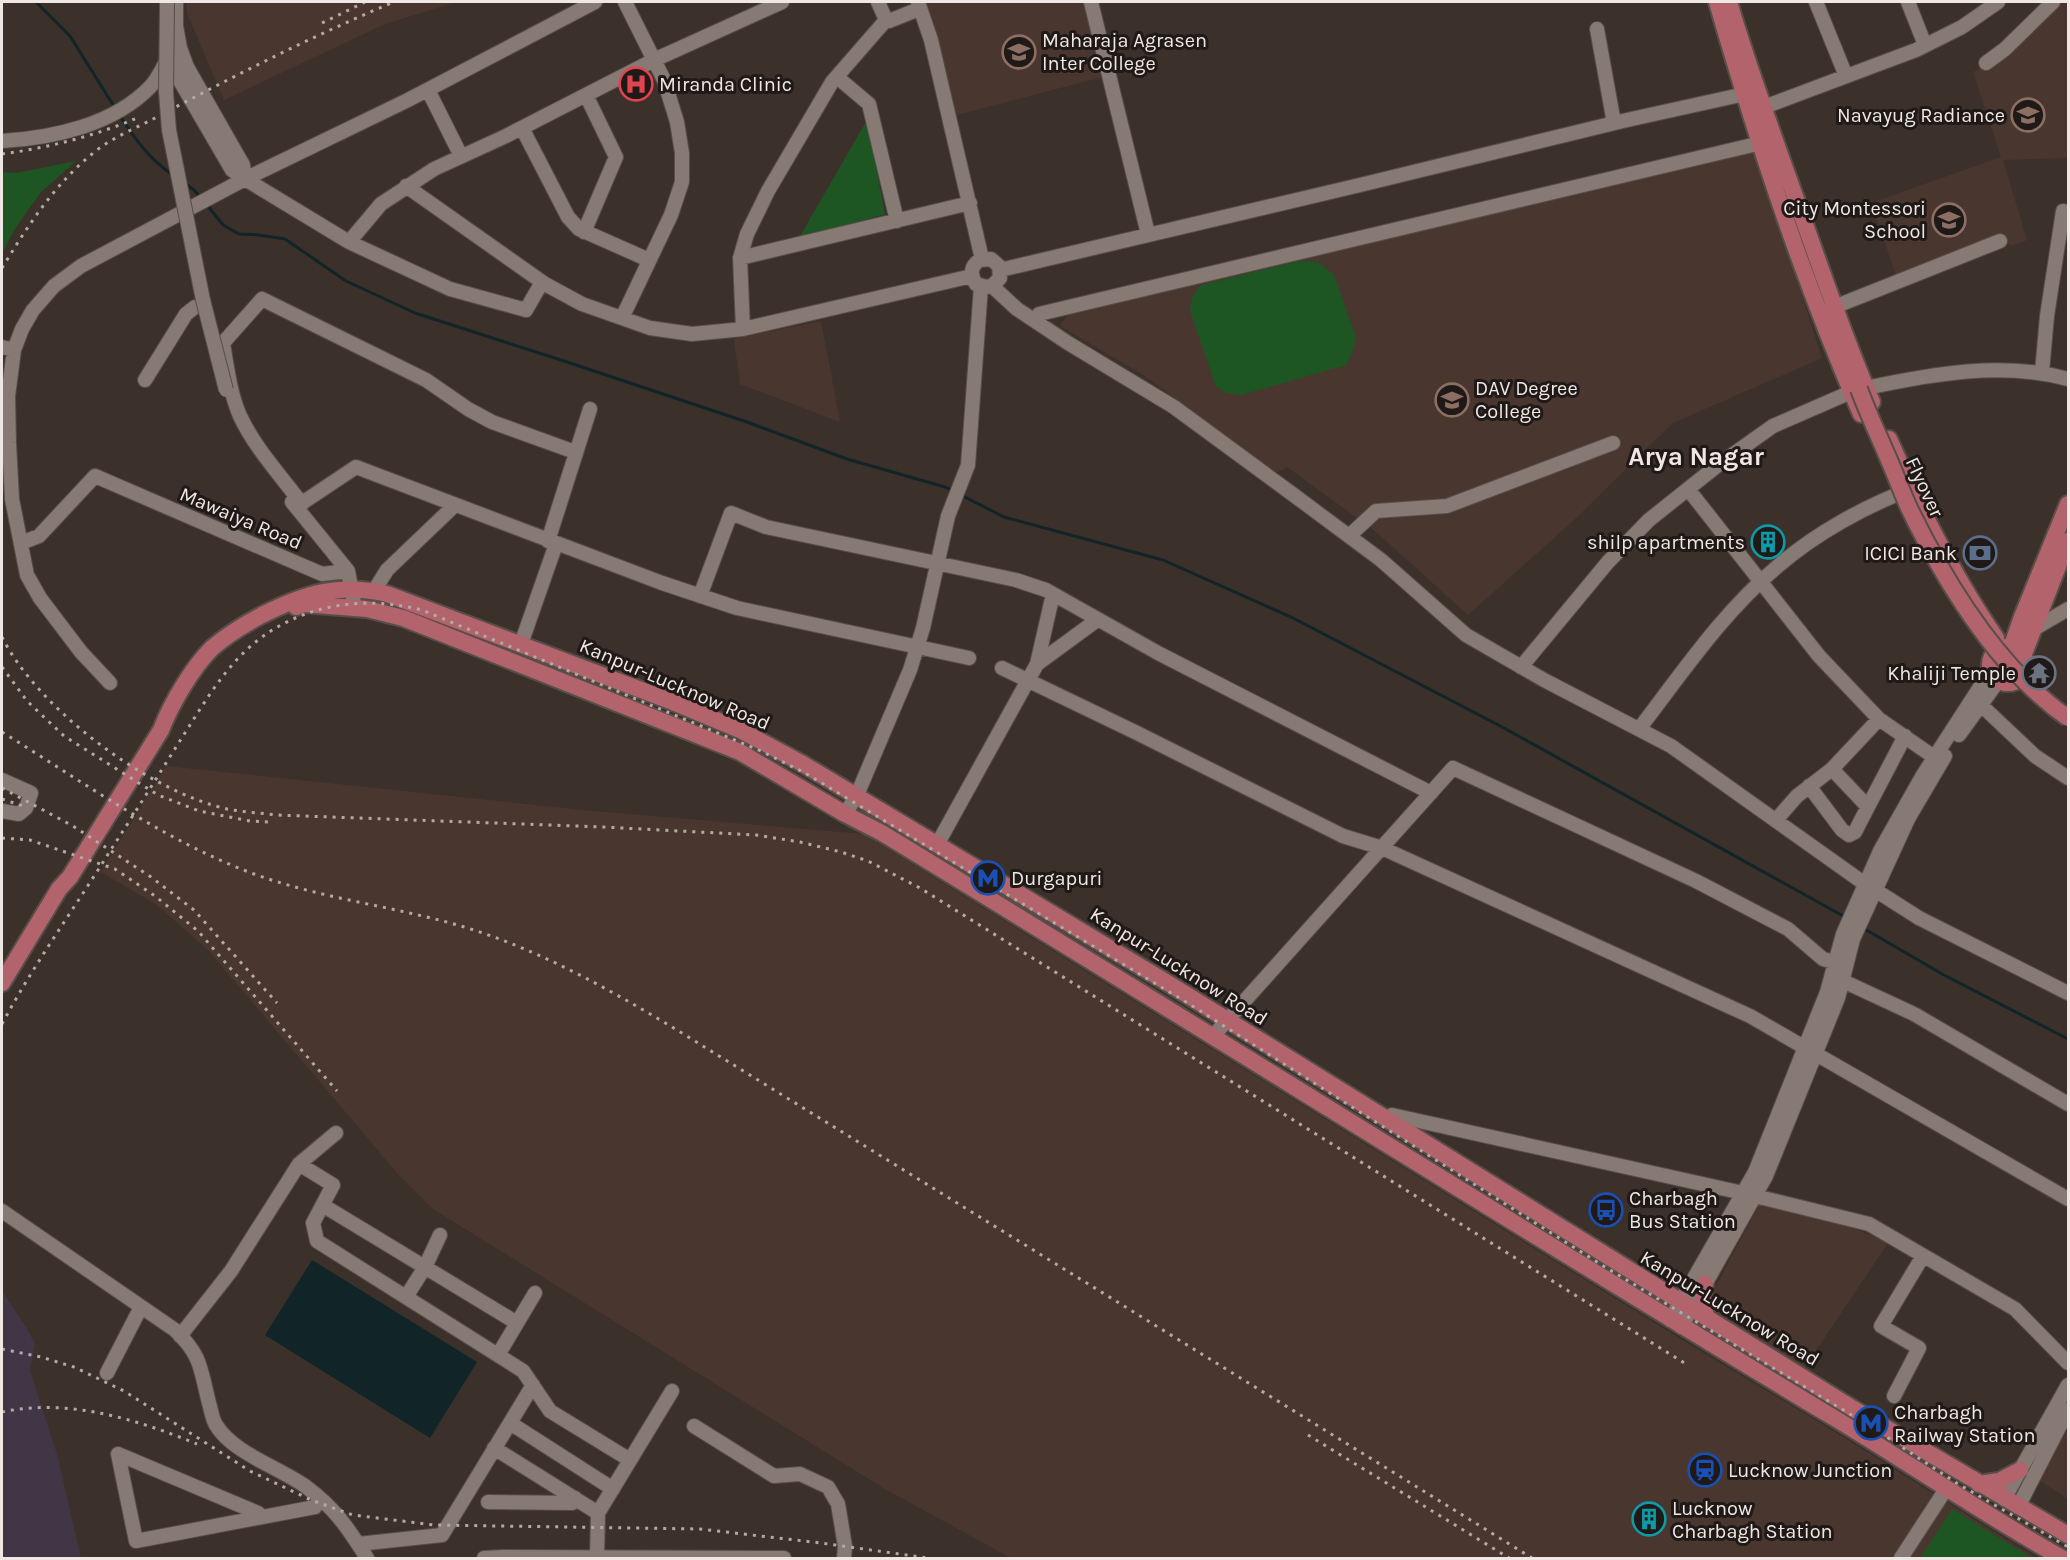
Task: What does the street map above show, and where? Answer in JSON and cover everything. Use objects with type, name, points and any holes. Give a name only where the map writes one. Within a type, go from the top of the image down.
[{"type":"main road","points":[[1717,2],[1844,356],[1949,589],[2007,664],[2068,723]]},
{"type":"main road","points":[[1729,2],[1754,101],[1761,143],[1828,312]]},
{"type":"main road","name":"Flyover","points":[[1844,356],[1910,509],[1955,590],[1983,630],[2028,686],[2068,718]]},
{"type":"main road","points":[[2007,664],[2022,617],[2068,504]]},
{"type":"main road","points":[[2007,664],[2032,630],[2064,570],[2068,541]]},
{"type":"main road","name":"Kanpur-Lucknow Road","points":[[70,877],[161,730],[167,715],[195,669],[211,650],[229,634],[283,604],[309,594],[335,590],[374,591],[387,594],[740,730],[857,795],[1228,1020],[1686,1306],[1979,1484],[2066,1534]]},
{"type":"main road","name":"Kanpur-Lucknow Road","points":[[161,730],[173,721],[215,658],[234,642],[268,621],[304,604],[367,609],[403,618],[740,752],[845,814],[882,833],[1214,1035],[1675,1324],[1837,1420],[2058,1556]]},
{"type":"main road","points":[[2007,664],[2068,712]]},
{"type":"main road","points":[[2,983],[60,889],[70,877]]},
{"type":"main road","points":[[2,997],[66,894],[70,877]]},
{"type":"main road","points":[[1456,1187],[1468,1169]]},
{"type":"main road","points":[[1544,1243],[1556,1224]]},
{"type":"main road","points":[[1705,1284],[1702,1303],[1709,1320]]},
{"type":"main road","points":[[1979,1484],[1999,1481],[2020,1470]]},
{"type":"main road","points":[[2058,1556],[2066,1534]]},
{"type":"street","points":[[162,2],[162,30],[176,74],[232,170],[349,242],[450,289],[526,310],[542,282]]},
{"type":"street","points":[[167,2],[166,92],[169,130],[203,300],[226,390],[235,417],[255,456],[299,506]]},
{"type":"street","points":[[176,2],[176,26],[187,68],[243,165],[245,179]]},
{"type":"street","points":[[110,683],[81,652],[40,598],[27,575],[12,500],[8,349],[33,309],[54,286],[81,266],[245,179],[428,90],[595,2]]},
{"type":"street","points":[[622,318],[671,215],[682,182],[682,153],[677,122],[664,80],[625,2]]},
{"type":"street","points":[[349,242],[381,204],[434,169],[522,128],[654,60],[782,2]]},
{"type":"street","points":[[878,2],[886,20]]},
{"type":"street","points":[[1091,2],[1148,234]]},
{"type":"street","points":[[1816,2],[1846,76]]},
{"type":"street","points":[[1908,2],[1925,45]]},
{"type":"street","points":[[1000,270],[1614,123],[1754,101],[1846,76],[1925,45],[1962,27],[1998,2]]},
{"type":"street","points":[[1986,63],[2005,49],[2054,2]]},
{"type":"street","points":[[743,329],[740,258],[747,234],[768,191],[837,77],[886,20],[889,21],[918,5],[930,40],[982,259]]},
{"type":"street","points":[[1597,29],[1614,123]]},
{"type":"street","points":[[2,141],[42,137],[90,124],[109,116],[150,86],[169,57]]},
{"type":"street","points":[[837,77],[869,104],[897,220]]},
{"type":"street","points":[[428,90],[461,156]]},
{"type":"street","points":[[584,232],[616,157],[586,95]]},
{"type":"street","points":[[522,128],[568,217],[579,229],[649,260]]},
{"type":"street","points":[[1035,321],[1039,314],[1761,143]]},
{"type":"street","points":[[406,186],[542,282],[582,304],[650,328],[692,334],[743,329],[982,283],[1000,278],[1000,270],[996,262],[991,259],[982,259],[972,268],[982,283],[1035,321],[1174,407],[1381,560],[1466,635],[1521,667],[1671,746],[1870,887],[1920,918],[2067,989]]},
{"type":"street","points":[[740,258],[970,203]]},
{"type":"street","points":[[2042,372],[2047,316],[2063,211],[2068,212]]},
{"type":"street","points":[[1828,312],[2000,241]]},
{"type":"street","points":[[845,814],[857,795],[910,670],[948,516],[968,465],[982,283]]},
{"type":"street","points":[[356,608],[348,571],[299,506],[255,441],[240,415],[228,376],[223,343],[262,298],[426,380],[468,410],[492,422],[575,452]]},
{"type":"street","points":[[145,380],[186,315],[195,307]]},
{"type":"street","points":[[1521,667],[1608,562],[1648,520],[1718,465],[1773,426],[1859,390],[1923,376],[1972,370],[2042,372],[2068,379]]},
{"type":"street","points":[[521,644],[552,542],[575,452],[590,409]]},
{"type":"street","points":[[1349,536],[1376,511],[1447,506],[1613,443]]},
{"type":"street","points":[[299,506],[356,467],[454,506],[737,608],[969,658]]},
{"type":"street","name":"Mawaiya Road","points":[[21,543],[39,536],[95,476],[322,573],[348,571]]},
{"type":"street","points":[[1688,489],[1819,656],[1879,719],[1935,757]]},
{"type":"street","points":[[1639,729],[1696,653],[1737,605],[1778,565],[1864,509],[1904,492]]},
{"type":"street","points":[[374,591],[387,570],[454,506]]},
{"type":"street","points":[[700,596],[730,513],[766,527],[1016,580],[1053,594],[1158,653],[1431,793]]},
{"type":"street","points":[[938,843],[1037,664],[1053,594]]},
{"type":"street","points":[[2032,630],[2068,609]]},
{"type":"street","points":[[1037,664],[1097,620]]},
{"type":"street","points":[[1870,887],[1950,748],[2007,664]]},
{"type":"street","points":[[1811,1050],[1834,962],[1848,937],[1899,816],[1978,687],[2007,664]]},
{"type":"street","points":[[1002,668],[1343,836],[1382,848],[1750,1016],[2068,1199]]},
{"type":"street","points":[[1981,705],[2035,756],[2068,778]]},
{"type":"street","points":[[1776,820],[1797,796],[1832,769],[1879,719]]},
{"type":"street","points":[[1809,786],[1833,820],[1849,835],[1855,831],[1905,736]]},
{"type":"street","points":[[1214,1035],[1454,768],[1696,881],[1788,929],[1823,959],[1834,962]]},
{"type":"street","points":[[1832,769],[1868,807]]},
{"type":"street","points":[[2,780],[30,792],[26,808],[19,814],[2,811]]},
{"type":"street","points":[[1686,1306],[1705,1284],[1749,1194],[1755,1172],[1843,981],[1848,937]]},
{"type":"street","points":[[1843,981],[1914,1014],[2068,1104]]},
{"type":"street","points":[[1388,1119],[1392,1115],[1749,1194],[1869,1224],[2015,1309],[2068,1364]]},
{"type":"street","points":[[180,1336],[231,1271],[299,1164],[336,1133]]},
{"type":"street","points":[[299,1164],[333,1185],[324,1206],[313,1223],[317,1241],[523,1371],[550,1411],[630,1460]]},
{"type":"street","points":[[1675,1324],[1749,1194]]},
{"type":"street","points":[[324,1206],[517,1323]]},
{"type":"street","points":[[2,1211],[141,1307],[190,1345],[199,1361],[215,1424],[230,1442],[304,1485],[332,1508],[367,1558]]},
{"type":"street","points":[[406,1297],[425,1267],[440,1235]]},
{"type":"street","points":[[1894,1396],[1919,1348],[1881,1326],[1923,1256]]},
{"type":"street","points":[[498,1355],[535,1293]]},
{"type":"street","points":[[107,1373],[141,1307]]},
{"type":"street","points":[[358,1544],[442,1535],[533,1385]]},
{"type":"street","points":[[2011,1503],[2020,1470],[2068,1385]]},
{"type":"street","points":[[597,1557],[598,1513],[672,1391]]},
{"type":"street","points":[[2011,1503],[2068,1410]]},
{"type":"street","points":[[510,1423],[613,1489]]},
{"type":"street","points":[[694,1426],[774,1476],[800,1474],[828,1487],[838,1504],[845,1546],[844,1558]]},
{"type":"street","points":[[494,1449],[598,1513]]},
{"type":"street","points":[[261,1517],[258,1513],[118,1454],[136,1541],[315,1507],[320,1498]]},
{"type":"street","points":[[1901,1558],[1946,1489]]},
{"type":"street","points":[[488,1502],[572,1503],[575,1498]]},
{"type":"street","points":[[483,1558],[784,1558]]},
{"type":"shaded area","points":[[187,2],[456,2],[385,24],[224,100],[187,13]]},
{"type":"shaded area","points":[[926,2],[1084,2],[1102,77],[957,115]]},
{"type":"shaded area","points":[[2056,2],[2068,2],[2068,158],[2003,160],[2027,240],[2011,246],[2001,236],[1992,236],[1983,240],[1976,251],[1897,278],[1871,203],[2001,157],[1973,72],[1998,61]]},
{"type":"shaded area","name":"DAV Degree College","points":[[1754,148],[1822,358],[1673,423],[1573,521],[1468,615],[1375,531],[1287,467],[1275,473],[1145,376],[1060,326],[1070,312]]},
{"type":"shaded area","points":[[821,321],[840,422],[740,384],[734,339]]},
{"type":"shaded area","points":[[166,766],[592,811],[864,834],[2036,1558],[1011,1558],[885,1489],[433,1209],[398,1174],[208,950],[157,905],[101,872]]},
{"type":"shaded area","points":[[1760,1204],[1841,1223],[1888,1243],[1803,1370],[1716,1313],[1711,1295]]},
{"type":"shaded area","points":[[2,1291],[35,1344],[30,1371],[57,1454],[81,1558],[2,1558]]},
{"type":"shaded area","points":[[2068,1425],[2068,1499],[2038,1479]]},
{"type":"green space","points":[[867,120],[885,214],[799,238]]},
{"type":"green space","points":[[76,161],[41,192],[14,230],[2,254],[2,172],[16,173]]},
{"type":"green space","points":[[1298,261],[1318,262],[1334,275],[1356,338],[1346,365],[1241,395],[1227,393],[1216,387],[1190,311],[1192,297],[1201,285]]},
{"type":"green space","points":[[1952,1509],[2032,1558],[1920,1558]]},
{"type":"water","points":[[312,1260],[477,1362],[430,1438],[265,1335]]},
{"type":"waterway","points":[[36,2],[70,36],[115,108]]},
{"type":"waterway","points":[[120,116],[131,133],[157,163],[173,175]]},
{"type":"waterway","points":[[186,184],[201,198]]},
{"type":"waterway","points":[[207,205],[223,225],[239,234],[285,239],[346,281],[415,313],[747,422],[847,459],[945,487],[955,492]]},
{"type":"waterway","points":[[961,495],[1004,517],[1163,560],[1293,618],[1504,728],[1845,917]]},
{"type":"waterway","points":[[1863,928],[1944,975],[2068,1039]]},
{"type":"railway","points":[[322,23],[365,2]]},
{"type":"railway","points":[[2,268],[31,222],[53,193],[78,166],[99,148],[273,57],[394,2]]},
{"type":"railway","points":[[2,154],[71,140],[137,118]]},
{"type":"railway","points":[[2,1024],[41,958],[200,709],[228,670],[249,647],[280,626],[299,616],[319,610],[359,603],[422,610],[761,751],[805,773],[1186,1002],[1605,1267],[1870,1426],[1958,1484],[2068,1547]]},
{"type":"railway","points":[[2,637],[41,692],[98,743],[164,785],[227,809],[277,815],[756,835],[800,842],[868,861],[920,888],[1686,1364]]},
{"type":"railway","points":[[2,667],[27,701],[64,736],[158,795],[199,811],[250,821],[268,822]]},
{"type":"railway","points":[[2,732],[157,828],[221,860],[281,883],[474,930],[527,950],[603,988],[677,1030],[1532,1558]]},
{"type":"railway","points":[[2,788],[73,826],[151,877],[194,910],[277,1003]]},
{"type":"railway","points":[[2,799],[23,806]]},
{"type":"railway","points":[[2,838],[30,840],[115,869],[155,896],[198,931],[337,1091]]},
{"type":"railway","points":[[2,1349],[74,1367],[124,1391],[250,1471],[311,1500],[353,1515],[434,1525],[700,1529],[928,1558]]},
{"type":"railway","points":[[2,1412],[27,1408],[77,1409],[126,1419],[197,1444]]},
{"type":"railway","points":[[1308,1435],[1509,1558]]},
{"type":"place","name":"Maharaja Agrasen Inter College","points":[[1019,52]]},
{"type":"place","name":"Miranda Clinic","points":[[636,84]]},
{"type":"place","name":"Navayug Radiance","points":[[2028,115]]},
{"type":"place","name":"City Montessori School","points":[[1949,220]]},
{"type":"place","name":"DAV Degree College","points":[[1452,400]]},
{"type":"place","name":"shilp apartments","points":[[1768,542]]},
{"type":"place","name":"ICICI Bank","points":[[1980,553]]},
{"type":"place","name":"Khaliji Temple","points":[[2039,673]]},
{"type":"place","name":"Durgapuri","points":[[988,878]]},
{"type":"place","name":"Charbagh Bus Station","points":[[1606,1210]]},
{"type":"place","name":"Charbagh Railway Station","points":[[1871,1423]]},
{"type":"place","name":"Lucknow Junction","points":[[1705,1470]]},
{"type":"place","name":"Lucknow Charbagh Station","points":[[1649,1519]]},
{"type":"district","name":"Arya Nagar","points":[[1696,456]]}]
